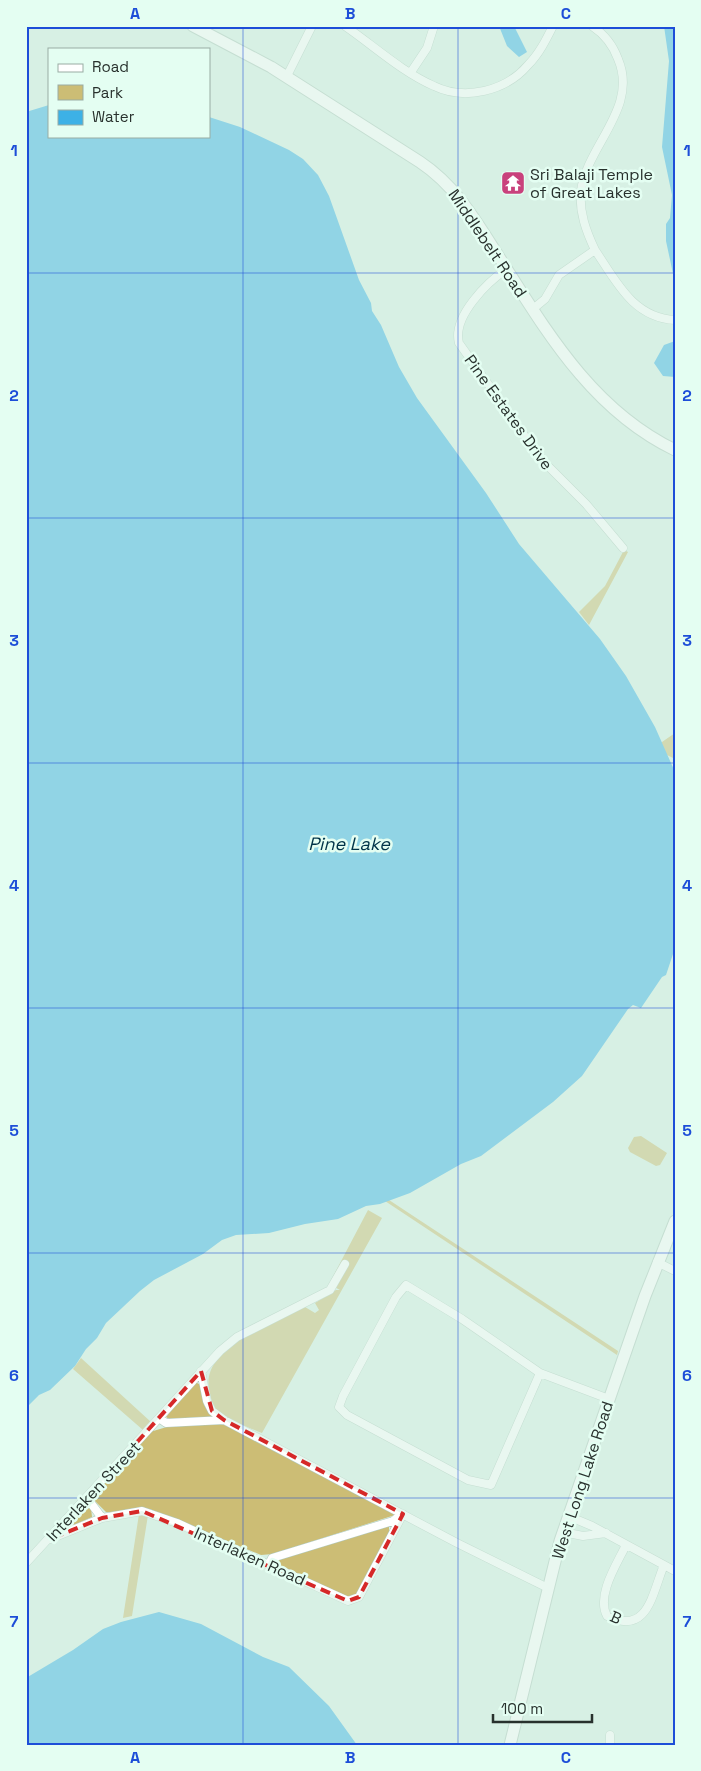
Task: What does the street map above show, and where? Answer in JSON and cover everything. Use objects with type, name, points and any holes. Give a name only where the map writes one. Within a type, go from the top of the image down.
[{"type":"street","name":"Middlebelt Road","points":[[193,26],[239,48],[287,76],[442,178],[462,200],[533,310],[572,366],[601,398],[641,431],[675,450]]},
{"type":"street","points":[[287,76],[312,26]]},
{"type":"street","points":[[345,26],[432,86],[464,93],[490,90],[508,82],[524,70],[539,51],[553,26]]},
{"type":"street","points":[[411,72],[427,48],[434,26]]},
{"type":"street","points":[[592,26],[608,41],[616,54],[623,81],[618,110],[588,168],[581,191],[582,212],[595,250],[624,292],[642,310],[659,318],[675,320]]},
{"type":"street","points":[[533,310],[545,299],[559,275],[595,250]]},
{"type":"street","name":"Pine Estates Drive","points":[[507,269],[486,285],[476,297],[458,329],[459,343],[541,460],[586,504],[624,548]]},
{"type":"street","name":"West Long Lake Road","points":[[510,1745],[548,1588],[568,1516],[657,1262],[675,1221]]},
{"type":"street","points":[[657,1262],[675,1271]]},
{"type":"street","name":"Interlaken Street","points":[[26,1563],[50,1539],[220,1350],[237,1337],[330,1290],[345,1264]]},
{"type":"street","points":[[540,1373],[491,1486],[468,1480],[339,1408],[343,1396],[396,1297],[406,1285],[462,1319],[540,1373],[609,1399]]},
{"type":"street","points":[[201,1371],[212,1411],[224,1420],[548,1588]]},
{"type":"street","points":[[159,1418],[166,1423],[224,1420]]},
{"type":"street","points":[[87,1498],[102,1518]]},
{"type":"street","name":"Interlaken Road","points":[[50,1539],[102,1518],[137,1510],[154,1513],[348,1601],[354,1600],[364,1590],[403,1514]]},
{"type":"street","points":[[269,1564],[272,1558],[385,1523],[403,1514]]},
{"type":"street","points":[[568,1516],[606,1533],[675,1570]]},
{"type":"street","points":[[563,1532],[583,1536],[606,1533]]},
{"type":"street","name":"B","points":[[626,1545],[615,1567],[605,1595],[603,1609],[607,1616],[623,1622],[631,1622],[641,1618],[648,1607],[664,1565]]},
{"type":"street","points":[[610,1735],[610,1745]]},
{"type":"highlighted area","points":[[201,1371],[212,1411],[224,1420],[403,1514],[359,1597],[348,1601],[142,1511],[102,1518],[50,1539]]},
{"type":"green space","points":[[624,550],[628,552],[589,625],[579,612],[605,586]]},
{"type":"green space","points":[[675,733],[675,759],[657,750],[662,742]]},
{"type":"green space","points":[[641,1136],[667,1153],[660,1165],[656,1166],[630,1152],[628,1148],[634,1137]]},
{"type":"green space","points":[[386,1198],[618,1351],[617,1355],[382,1199]]},
{"type":"green space","points":[[368,1210],[382,1218],[262,1433],[235,1422],[217,1411],[211,1399],[209,1389],[210,1374],[216,1361],[228,1349],[259,1328],[305,1307],[315,1313],[319,1310],[315,1303],[336,1290],[340,1290],[329,1284]]},
{"type":"green space","points":[[81,1358],[151,1422],[143,1430],[73,1369]]},
{"type":"green space","points":[[195,1382],[201,1385],[204,1405],[212,1417],[171,1420],[166,1417]]},
{"type":"green space","points":[[221,1424],[234,1428],[395,1515],[273,1554],[261,1555],[150,1509],[138,1508],[106,1512],[95,1501],[94,1494],[150,1432],[170,1426]]},
{"type":"green space","points":[[84,1506],[91,1508],[92,1517],[65,1529]]},
{"type":"green space","points":[[139,1514],[148,1515],[132,1616],[123,1618]]},
{"type":"green space","points":[[384,1526],[389,1527],[389,1532],[360,1591],[351,1598],[277,1563],[280,1559]]},
{"type":"water","points":[[499,26],[514,26],[527,52],[519,57],[507,46]]},
{"type":"water","points":[[664,26],[675,26],[675,283],[666,241],[666,224],[670,218],[672,195],[662,147],[669,61]]},
{"type":"water","name":"Pine Lake","points":[[48,105],[48,138],[210,138],[210,117],[240,127],[289,150],[303,159],[318,175],[329,196],[359,280],[371,303],[372,311],[381,325],[399,367],[417,398],[486,493],[519,544],[600,639],[626,676],[655,727],[675,772],[675,948],[666,975],[662,977],[641,1008],[633,1005],[628,1009],[582,1076],[553,1102],[481,1156],[461,1164],[410,1193],[380,1204],[366,1206],[338,1219],[305,1224],[269,1233],[236,1235],[222,1240],[203,1254],[154,1280],[140,1291],[106,1323],[75,1366],[50,1390],[39,1395],[26,1408],[26,112]]},
{"type":"water","points":[[675,341],[675,377],[663,376],[654,363],[664,345]]},
{"type":"water","points":[[159,1612],[201,1624],[263,1657],[289,1667],[329,1706],[357,1745],[26,1745],[26,1678],[73,1650],[103,1629]]},
{"type":"place","name":"Sri Balaji Temple of Great Lakes","points":[[513,183]]}]
